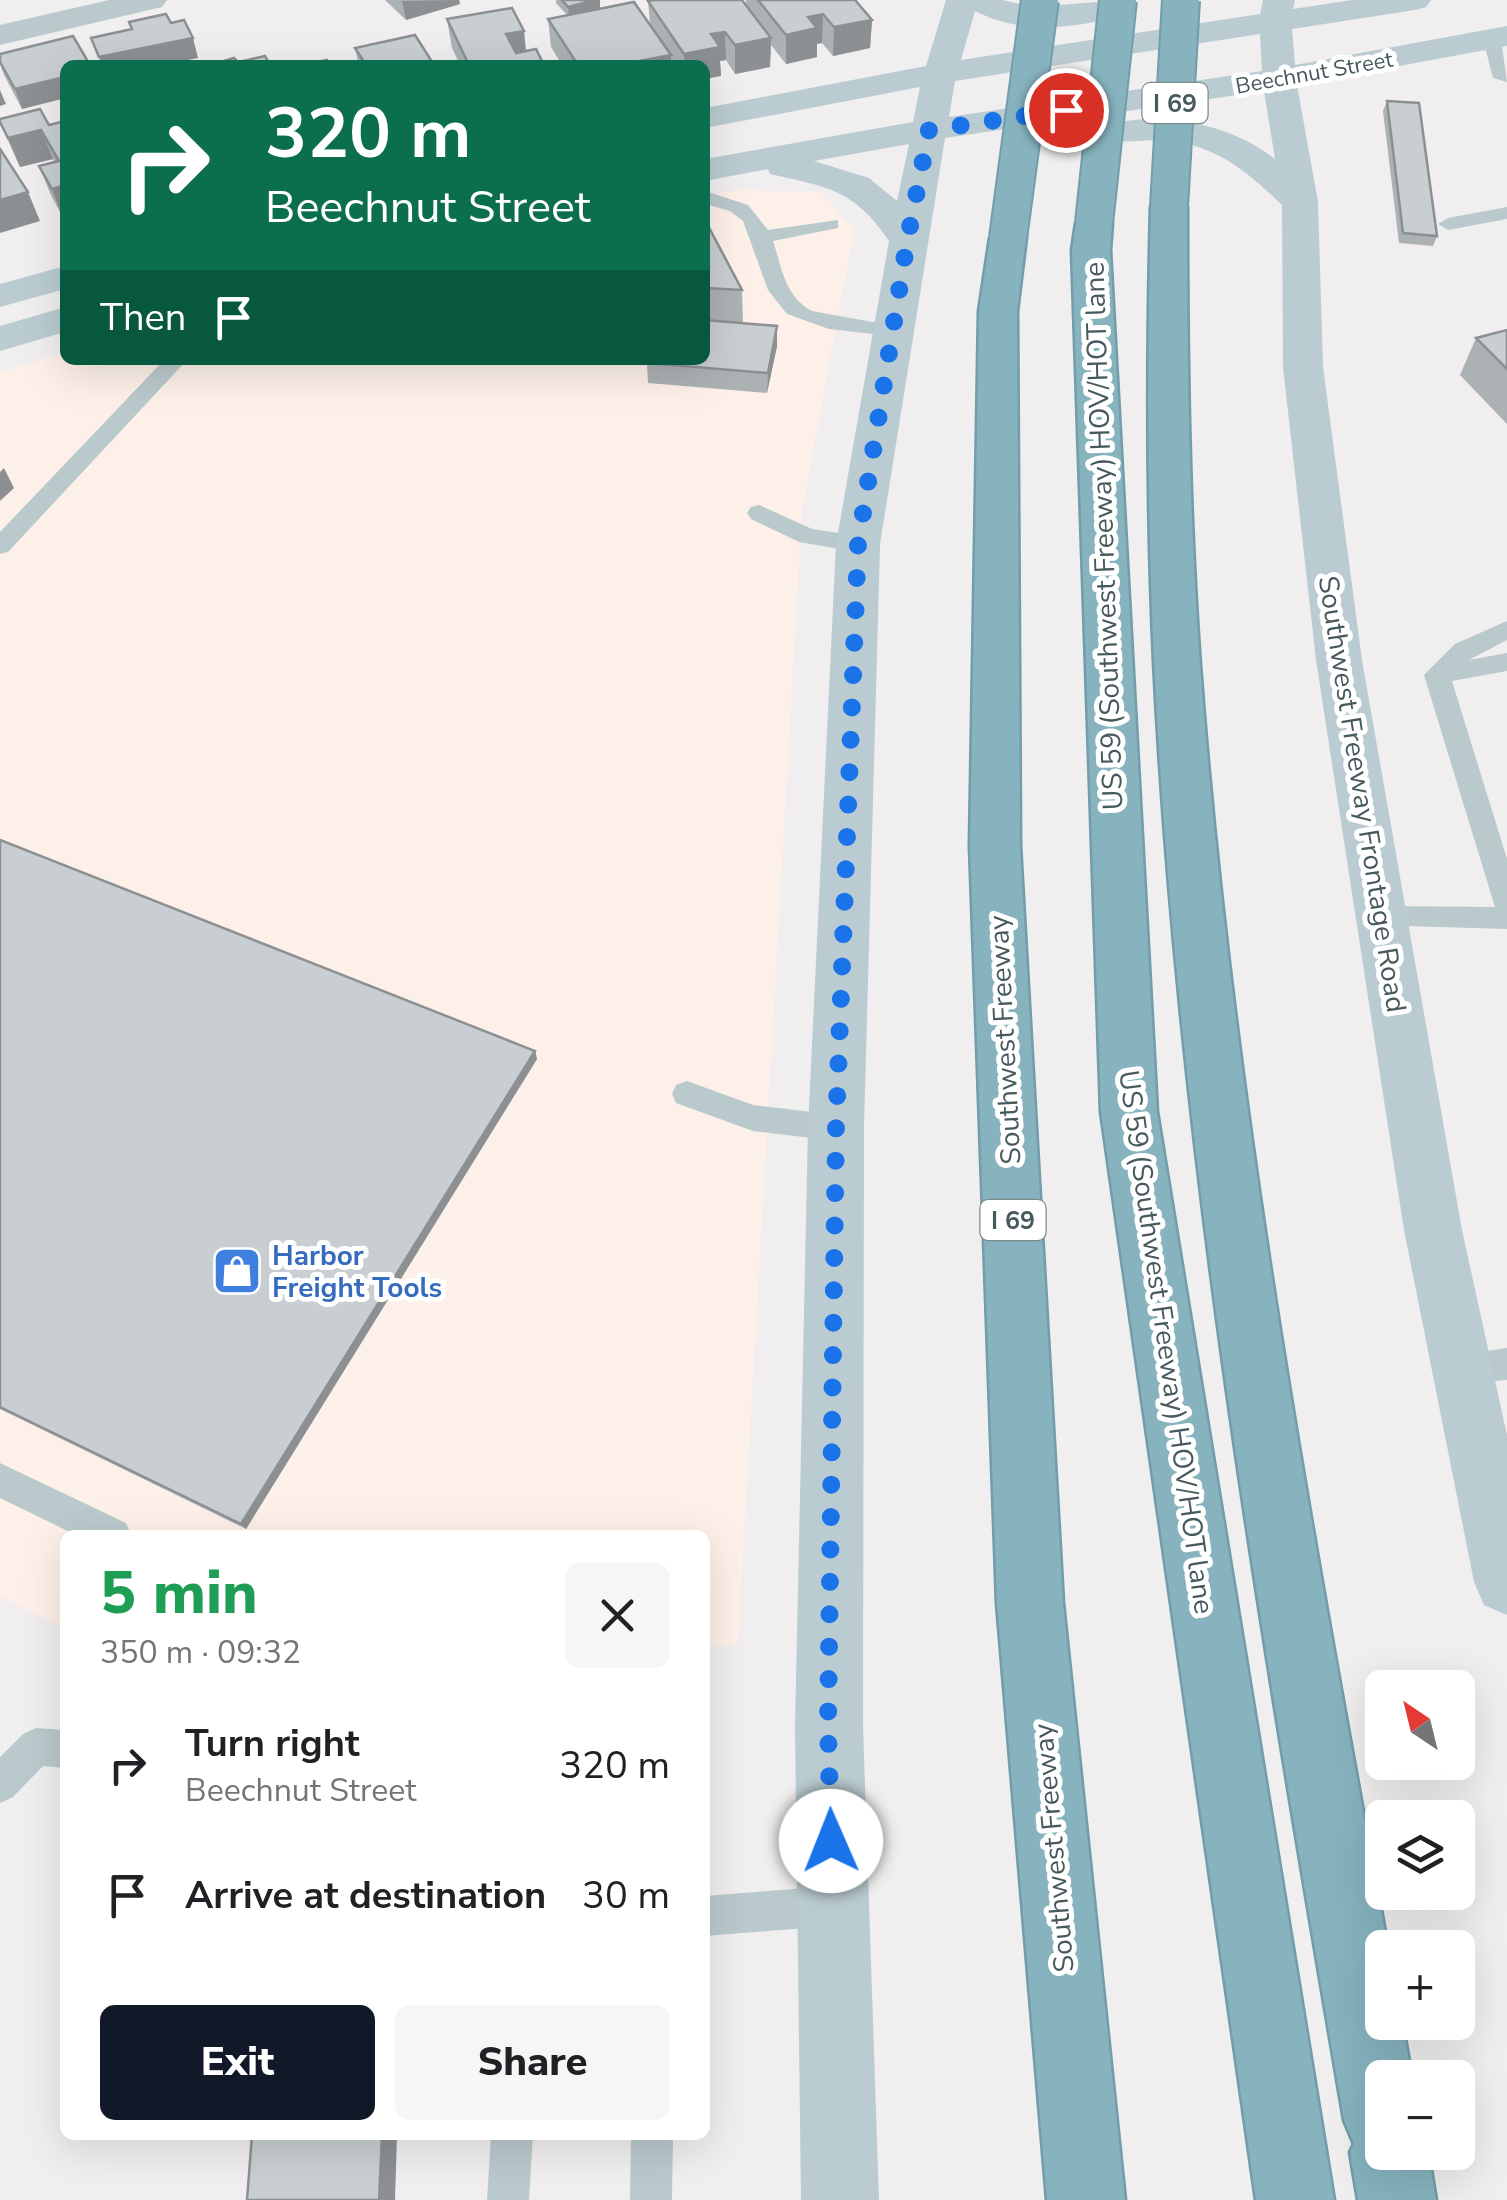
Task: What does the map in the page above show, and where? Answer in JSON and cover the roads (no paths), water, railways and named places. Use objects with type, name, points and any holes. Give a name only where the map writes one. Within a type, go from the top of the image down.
[{"type":"highway","name":"Southwest Freeway","points":[[1040,0],[998,312],[996,866],[1030,1603],[1086,2200]]},
{"type":"highway","name":"I 69","points":[[1154,2],[1169,206],[1166,382],[1176,652],[1212,1044],[1294,1608],[1372,2060]]},
{"type":"highway","name":"US 59 (Southwest Freeway) HOV/HOT lane","points":[[1154,2],[1094,224],[1091,250],[1129,1112],[1295,2200]]},
{"type":"highway","points":[[1391,2170],[1397,2200]]},
{"type":"main road","points":[[840,2200],[828,1726],[836,1128],[858,544],[892,332],[935,179],[940,72],[962,0]]},
{"type":"main road","points":[[978,0],[1009,14],[1050,19],[1154,2]]},
{"type":"main road","name":"Beechnut Street","points":[[710,117],[1277,11],[1414,0]]},
{"type":"main road","name":"Southwest Freeway Frontage Road","points":[[1277,11],[1281,97],[1300,202],[1303,367],[1339,660],[1432,1230],[1485,1365],[1507,1582]]},
{"type":"main road","name":"Beechnut Street","points":[[710,169],[756,162],[935,179],[1282,78],[1500,38]]},
{"type":"main road","points":[[756,162],[814,170],[848,180],[884,205],[1005,147],[1149,128],[1194,133],[1241,150],[1300,202]]},
{"type":"main road","points":[[0,296],[60,278]]},
{"type":"main road","points":[[0,339],[60,321]]},
{"type":"street","points":[[0,35],[151,0]]},
{"type":"lane","points":[[1500,38],[1502,78]]},
{"type":"lane","points":[[710,199],[744,210],[762,237],[785,302],[795,310],[824,321],[892,332]]},
{"type":"lane","points":[[1448,224],[1507,213]]},
{"type":"lane","points":[[762,237],[831,224]]},
{"type":"lane","points":[[0,546],[171,365]]},
{"type":"lane","points":[[759,513],[807,536],[858,544]]},
{"type":"lane","points":[[1437,675],[1464,650],[1507,630]]},
{"type":"lane","points":[[1437,675],[1507,662]]},
{"type":"lane","points":[[1437,675],[1507,903]]},
{"type":"lane","points":[[1381,917],[1507,918]]},
{"type":"lane","points":[[687,1094],[753,1118],[836,1128]]},
{"type":"lane","points":[[0,1480],[104,1530]]},
{"type":"lane","points":[[0,1784],[36,1747],[60,1749]]},
{"type":"lane","points":[[710,1916],[832,1906]]},
{"type":"lane","points":[[508,2200],[512,2140]]},
{"type":"lane","points":[[651,2200],[652,2140]]},
{"type":"place","name":"Harbor Freight Tools","points":[[237,1271]]}]
